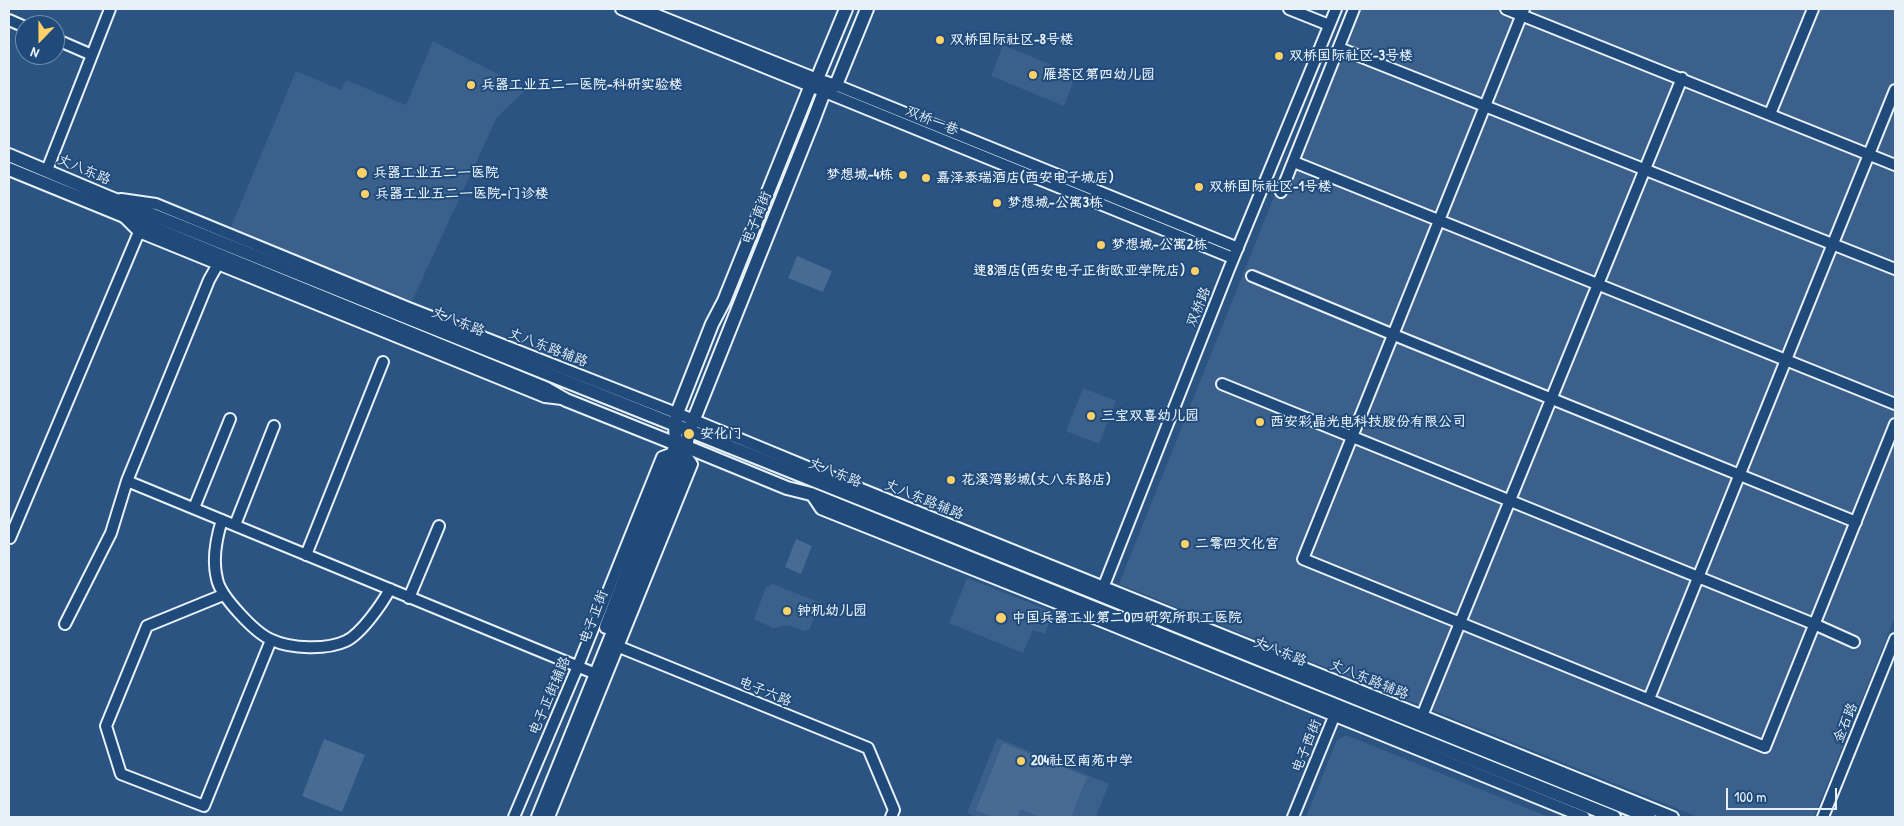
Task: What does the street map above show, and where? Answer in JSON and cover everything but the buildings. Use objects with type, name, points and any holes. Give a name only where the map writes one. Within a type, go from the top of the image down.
[{"type":"main road","name":"电子南街","points":[[676,419],[712,324],[724,301],[846,9]]},
{"type":"main road","points":[[824,92],[836,85],[868,9]]},
{"type":"main road","name":"电子南街","points":[[680,449],[692,425],[824,92]]},
{"type":"main road","name":"丈八东路","points":[[9,155],[106,196],[325,279],[692,425],[1101,591],[1341,701],[1614,817]]},
{"type":"main road","name":"丈八东路","points":[[9,169],[545,388],[566,400],[680,449],[787,488],[811,494],[874,524],[1093,612],[1341,701],[1421,720],[1649,817]]},
{"type":"main road","name":"电子正街","points":[[538,817],[588,670],[613,645],[680,449],[676,419]]},
{"type":"main road","name":"电子正街","points":[[529,817],[680,449]]},
{"type":"street","points":[[47,170],[110,9]]},
{"type":"street","name":"双桥一巷","points":[[621,9],[814,82],[836,85],[1238,248]]},
{"type":"street","name":"双桥一巷","points":[[642,9],[814,82],[824,92],[1233,258]]},
{"type":"street","points":[[1289,9],[1329,25]]},
{"type":"street","name":"双桥路","points":[[1093,612],[1233,258],[1336,9]]},
{"type":"street","points":[[1281,192],[1354,9]]},
{"type":"street","points":[[1506,9],[1523,12],[1895,164]]},
{"type":"street","points":[[1770,114],[1813,9]]},
{"type":"street","points":[[1523,12],[1302,559],[1765,747],[1895,424]]},
{"type":"street","points":[[65,43],[92,55]]},
{"type":"street","points":[[1339,48],[1895,269]]},
{"type":"street","points":[[1672,817],[1421,720],[1682,78]]},
{"type":"street","points":[[1649,699],[1895,90]]},
{"type":"street","points":[[1294,162],[1895,404]]},
{"type":"street","points":[[124,217],[139,232],[545,397],[566,400]]},
{"type":"street","points":[[10,538],[139,232]]},
{"type":"street","points":[[65,624],[111,533],[127,481],[209,280],[218,264]]},
{"type":"street","points":[[1252,276],[1856,522]]},
{"type":"street","points":[[306,555],[383,362]]},
{"type":"street","points":[[1222,384],[1814,624],[1854,642]]},
{"type":"street","points":[[194,508],[230,419]]},
{"type":"street","points":[[235,525],[274,426]]},
{"type":"street","points":[[127,481],[588,670]]},
{"type":"street","points":[[222,520],[216,542],[215,562],[217,580],[223,594],[239,614],[271,640],[304,647],[333,646],[348,640],[381,606],[390,589]]},
{"type":"street","points":[[409,598],[439,526]]},
{"type":"street","points":[[223,594],[147,626],[106,726],[122,774],[204,806],[271,640]]},
{"type":"street","name":"金石路","points":[[1823,817],[1895,639]]},
{"type":"street","points":[[549,817],[613,645]]},
{"type":"street","name":"电子六路","points":[[613,645],[868,748],[894,810],[891,817]]},
{"type":"street","name":"电子正街辅路","points":[[514,817],[588,670]]},
{"type":"street","points":[[1341,701],[1584,817]]},
{"type":"street","name":"电子西街","points":[[1293,817],[1341,701]]},
{"type":"shaded area","points":[[1349,9],[1895,9],[1895,617],[1814,817],[1698,817],[1119,584]]},
{"type":"shaded area","name":"兵器工业五二一医院","points":[[433,41],[527,89],[497,117],[412,301],[230,229],[296,71],[341,90],[346,80],[406,105]]},
{"type":"shaded area","name":"雁塔区第四幼儿园","points":[[1003,45],[1076,75],[1064,106],[991,76]]},
{"type":"shaded area","points":[[797,256],[832,271],[823,292],[788,278]]},
{"type":"shaded area","name":"三宝双喜幼儿园","points":[[1083,388],[1116,401],[1099,444],[1066,431]]},
{"type":"shaded area","points":[[796,539],[812,546],[801,574],[785,567]]},
{"type":"shaded area","name":"中国兵器工业第二0四研究所职工医院","points":[[967,578],[1053,612],[1045,634],[1033,630],[1023,653],[949,623]]},
{"type":"shaded area","name":"钟机幼儿园","points":[[773,584],[820,603],[809,630],[804,631],[788,625],[773,628],[754,619],[766,587]]},
{"type":"shaded area","points":[[1346,735],[1549,817],[1306,817],[1337,740]]},
{"type":"shaded area","name":"204社区南苑中学","points":[[997,738],[1109,784],[1096,817],[977,817],[967,813]]},
{"type":"shaded area","points":[[324,739],[365,755],[342,812],[302,796]]},
{"type":"shaded area","name":"204社区南苑中学","points":[[1003,743],[1087,777],[1071,817],[1040,817],[1021,809],[1017,817],[993,817],[976,810]]},
{"type":"place","name":"双桥国际社区-8号楼","points":[[940,40]]},
{"type":"place","name":"双桥国际社区-3号楼","points":[[1279,56]]},
{"type":"place","name":"雁塔区第四幼儿园","points":[[1033,75]]},
{"type":"place","name":"兵器工业五二一医院-科研实验楼","points":[[471,85]]},
{"type":"place","name":"兵器工业五二一医院","points":[[362,173]]},
{"type":"place","name":"梦想城-4栋","points":[[903,175]]},
{"type":"place","name":"嘉泽泰瑞酒店(西安电子城店)","points":[[926,178]]},
{"type":"place","name":"双桥国际社区-1号楼","points":[[1199,187]]},
{"type":"place","name":"兵器工业五二一医院-门诊楼","points":[[365,194]]},
{"type":"place","name":"梦想城-公寓3栋","points":[[997,203]]},
{"type":"place","name":"梦想城-公寓2栋","points":[[1101,245]]},
{"type":"place","name":"速8酒店(西安电子正街欧亚学院店)","points":[[1195,271]]},
{"type":"place","name":"三宝双喜幼儿园","points":[[1091,416]]},
{"type":"place","name":"西安彩晶光电科技股份有限公司","points":[[1260,422]]},
{"type":"place","name":"安化门","points":[[689,434]]},
{"type":"place","name":"花溪湾影城(丈八东路店)","points":[[951,480]]},
{"type":"place","name":"二零四文化宫","points":[[1185,544]]},
{"type":"place","name":"钟机幼儿园","points":[[787,611]]},
{"type":"place","name":"中国兵器工业第二0四研究所职工医院","points":[[1001,618]]},
{"type":"place","name":"204社区南苑中学","points":[[1021,761]]}]
